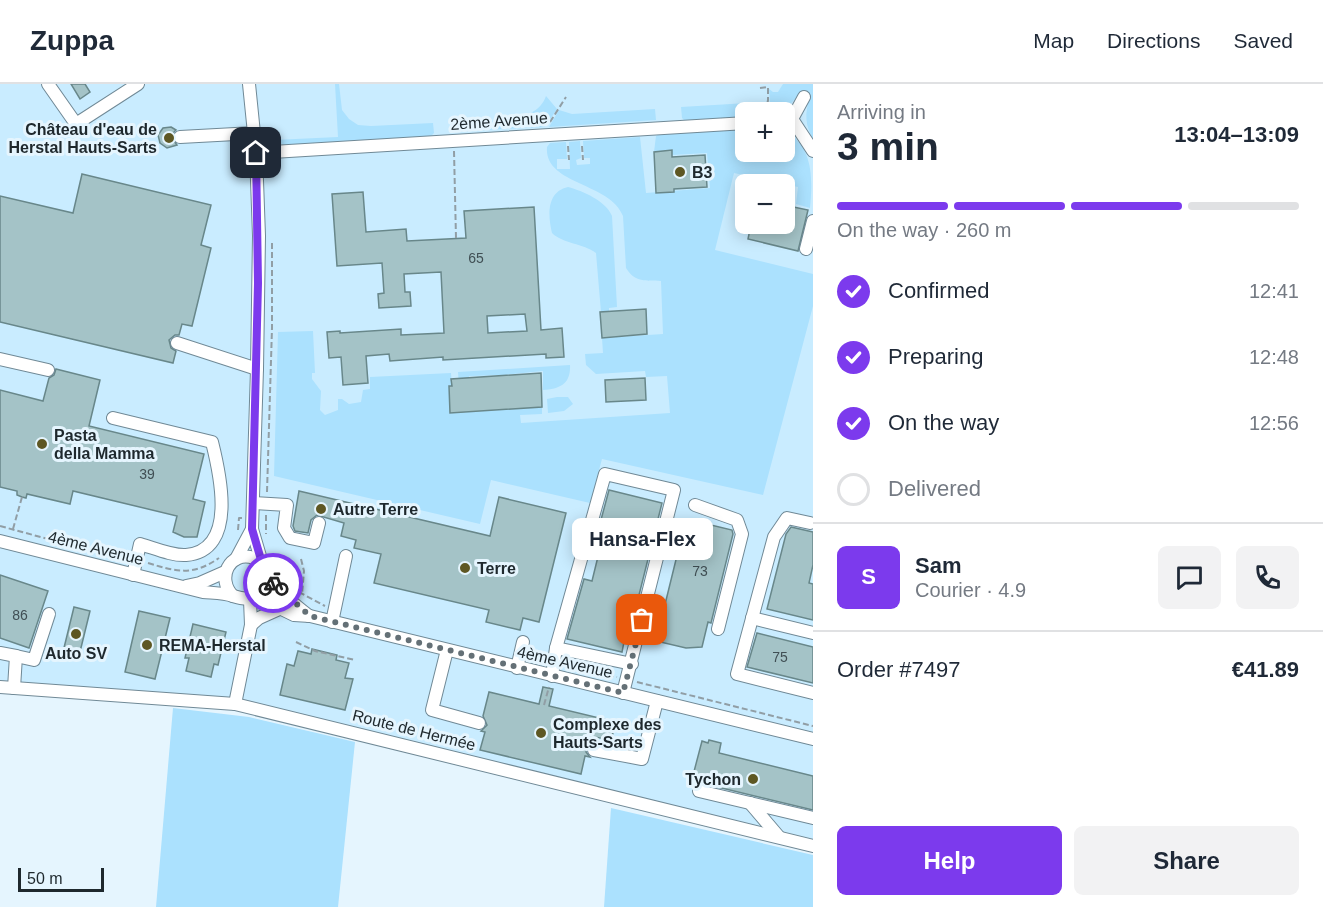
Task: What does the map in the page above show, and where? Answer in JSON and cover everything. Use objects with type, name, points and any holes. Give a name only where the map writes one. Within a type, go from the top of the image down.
[{"type":"street","points":[[48,84],[76,124],[123,88],[138,84]]},
{"type":"street","points":[[249,84],[256,153],[259,236],[252,529],[262,563]]},
{"type":"street","points":[[795,109],[804,97]]},
{"type":"street","name":"2ème Avenue","points":[[256,153],[735,124]]},
{"type":"street","points":[[795,128],[813,151]]},
{"type":"street","points":[[180,137],[254,133]]},
{"type":"street","points":[[806,249],[813,221]]},
{"type":"street","points":[[177,343],[257,369]]},
{"type":"street","points":[[0,359],[48,370]]},
{"type":"street","points":[[112,418],[212,442],[221,477],[222,506],[218,529],[213,540],[196,554],[183,555],[140,544],[132,575]]},
{"type":"street","points":[[552,676],[556,648],[605,474],[674,490],[623,693]]},
{"type":"street","points":[[253,503],[287,505],[284,528],[290,538],[314,543],[319,523]]},
{"type":"street","points":[[695,505],[737,520],[742,534],[717,629]]},
{"type":"street","points":[[810,523],[787,518],[774,537],[737,675],[813,693]]},
{"type":"street","points":[[236,559],[252,529]]},
{"type":"street","name":"4ème Avenue","points":[[0,541],[203,592],[233,596],[243,600],[253,599],[294,615],[310,616],[813,739]]},
{"type":"street","points":[[332,622],[346,556]]},
{"type":"street","points":[[236,559],[253,558],[262,563]]},
{"type":"street","name":"4ème Avenue","points":[[184,586],[200,583],[225,572],[231,562],[236,559]]},
{"type":"street","name":"4ème Avenue","points":[[262,563],[268,576],[282,593],[310,616]]},
{"type":"street","points":[[225,572],[225,585],[233,596]]},
{"type":"street","points":[[235,704],[251,625],[253,599],[266,586],[268,576]]},
{"type":"street","points":[[251,625],[259,618],[279,609]]},
{"type":"street","points":[[0,653],[34,660],[49,614]]},
{"type":"street","points":[[752,618],[813,633]]},
{"type":"street","points":[[517,668],[523,642]]},
{"type":"street","points":[[556,648],[632,664]]},
{"type":"street","points":[[447,651],[432,710],[479,723]]},
{"type":"street","points":[[14,688],[16,656]]},
{"type":"street","name":"Route de Hermée","points":[[0,687],[235,704],[813,846]]},
{"type":"street","points":[[594,750],[642,759],[657,701]]},
{"type":"street","points":[[699,791],[813,818]]},
{"type":"street","points":[[750,803],[779,837]]},
{"type":"path","points":[[760,88],[768,87],[768,102]]},
{"type":"path","points":[[581,140],[583,160]]},
{"type":"path","points":[[568,141],[569,160]]},
{"type":"path","points":[[454,147],[456,238]]},
{"type":"path","points":[[266,541],[272,328],[272,236]]},
{"type":"path","points":[[13,529],[22,497]]},
{"type":"path","points":[[292,587],[302,594],[304,571],[301,559]]},
{"type":"path","points":[[296,642],[314,653],[355,660]]},
{"type":"path","points":[[544,705],[552,676]]},
{"type":"shaded area","points":[[0,84],[813,84],[813,839],[256,706],[0,685]]},
{"type":"shaded area","points":[[335,84],[339,84],[342,110],[358,125],[433,123],[434,133],[431,136],[292,145],[275,143],[274,140],[338,137]]},
{"type":"shaded area","points":[[783,84],[813,84],[813,139],[806,119],[809,99],[799,93],[792,102],[770,102],[769,89],[778,92]]},
{"type":"shaded area","points":[[546,96],[557,109],[545,127],[460,131],[459,121],[495,121],[521,117],[540,106]]},
{"type":"shaded area","points":[[735,104],[735,118],[685,121],[682,118],[681,107]]},
{"type":"shaded area","points":[[655,109],[656,120],[549,127],[559,110],[572,114]]},
{"type":"shaded area","points":[[735,130],[735,162],[795,162],[795,138],[806,154],[809,164],[810,208],[796,204],[798,187],[795,186],[795,174],[734,173],[715,250],[813,274],[813,306],[763,495],[602,459],[590,503],[491,480],[480,524],[274,476],[278,332],[313,331],[315,373],[312,373],[312,379],[321,391],[320,410],[325,415],[338,410],[338,399],[349,404],[361,402],[363,390],[370,389],[370,377],[451,373],[450,413],[542,407],[542,414],[520,415],[521,423],[670,413],[667,376],[646,377],[645,371],[596,374],[586,365],[585,354],[603,353],[602,338],[663,334],[661,281],[641,280],[629,273],[626,268],[623,216],[616,205],[605,196],[566,177],[556,169],[549,159],[547,147],[550,143],[566,142],[567,159],[557,159],[557,169],[570,169],[569,142],[580,141],[581,158],[576,160],[577,165],[590,164],[590,158],[584,158],[583,141],[640,137],[646,193],[710,188],[707,153],[672,155],[671,151],[654,152],[656,136]]},
{"type":"shaded area","points":[[568,187],[599,201],[612,216],[617,307],[609,308],[609,311],[601,312],[596,253],[552,233],[550,205],[552,199]]},
{"type":"shaded area","points":[[570,365],[569,377],[555,388],[543,390],[543,371],[469,376],[469,386],[459,387],[458,372]]},
{"type":"shaded area","points":[[568,397],[573,404],[564,411],[548,413],[547,399]]},
{"type":"shaded area","points":[[173,708],[249,717],[355,742],[338,907],[156,907]]},
{"type":"shaded area","points":[[611,808],[813,855],[813,907],[604,907]]},
{"type":"building","points":[[71,84],[85,84],[90,92],[80,99]]},
{"type":"building","name":"Château d'eau de Herstal Hauts-Sarts","points":[[171,127],[176,130],[172,138],[177,145],[167,148],[160,143],[158,135],[163,128]]},
{"type":"building","name":"B3","points":[[672,150],[672,157],[705,155],[707,187],[674,189],[674,192],[656,193],[654,152]]},
{"type":"building","points":[[82,174],[211,205],[201,245],[211,248],[192,326],[182,324],[179,335],[169,340],[171,348],[176,351],[173,363],[0,322],[0,196],[73,213]]},
{"type":"building","points":[[363,192],[366,232],[406,229],[407,241],[466,238],[464,211],[534,207],[541,330],[562,328],[564,357],[546,358],[546,354],[390,361],[389,354],[366,356],[368,383],[343,385],[341,357],[329,358],[327,332],[401,329],[401,335],[444,333],[441,272],[404,274],[405,292],[410,292],[411,306],[379,308],[378,294],[384,293],[382,263],[337,266],[332,194]],"holes":[[[525,314],[527,331],[488,333],[487,316]]]},
{"type":"building","points":[[795,207],[808,210],[798,251],[748,239],[749,234],[795,234]]},
{"type":"building","points":[[646,309],[647,334],[602,338],[600,312]]},
{"type":"building","points":[[56,369],[100,380],[89,426],[204,454],[193,499],[205,502],[197,537],[184,537],[173,532],[177,516],[73,491],[70,504],[27,494],[26,498],[17,495],[17,491],[0,487],[0,390],[43,401],[49,378],[54,375]]},
{"type":"building","points":[[541,373],[542,407],[450,413],[451,379]]},
{"type":"building","points":[[645,378],[646,400],[606,402],[605,380]]},
{"type":"building","points":[[609,490],[662,503],[627,643],[624,642],[622,652],[567,639],[584,579],[592,581],[604,532],[598,531]]},
{"type":"building","name":"Terre","points":[[299,491],[490,536],[499,497],[566,513],[539,622],[523,618],[520,630],[486,622],[489,610],[374,583],[381,554],[354,548],[356,540],[341,536],[344,523],[317,515],[311,520],[308,533],[295,531],[293,526]]},
{"type":"building","points":[[686,519],[732,530],[733,534],[711,623],[708,622],[702,647],[686,648],[656,641]]},
{"type":"building","points":[[791,527],[813,532],[813,565],[809,583],[813,584],[813,620],[767,609],[786,534]]},
{"type":"building","points":[[0,575],[48,591],[29,648],[0,638]]},
{"type":"building","name":"Auto SV","points":[[74,607],[90,611],[78,660],[62,656]]},
{"type":"building","name":"REMA-Herstal","points":[[139,611],[170,618],[155,679],[125,672]]},
{"type":"building","points":[[193,624],[226,632],[218,665],[214,664],[211,677],[186,671],[189,658],[185,658]]},
{"type":"building","points":[[757,633],[813,647],[813,683],[747,667]]},
{"type":"building","points":[[312,649],[337,655],[336,660],[349,663],[345,678],[353,679],[345,710],[280,695],[287,664],[294,666],[298,651],[311,654]]},
{"type":"building","name":"Complexe des Hauts-Sarts","points":[[543,687],[553,689],[549,706],[616,722],[611,740],[595,737],[594,742],[587,745],[586,752],[590,757],[585,756],[581,774],[480,750],[485,732],[481,731],[487,725],[483,716],[489,692],[539,704]]},
{"type":"building","name":"Tychon","points":[[709,740],[721,743],[719,753],[813,776],[813,810],[701,783],[691,783],[702,741],[708,743]]},
{"type":"way so far","points":[[273,583],[310,616],[623,693],[642,620]]},
{"type":"place","name":"Château d'eau de Herstal Hauts-Sarts","points":[[169,138]]},
{"type":"place","name":"B3","points":[[680,172]]},
{"type":"place","name":"Pasta della Mamma","points":[[42,444]]},
{"type":"place","name":"Autre Terre","points":[[321,509]]},
{"type":"place","name":"Terre","points":[[465,568]]},
{"type":"place","name":"Hansa-Flex","points":[[642,620]]},
{"type":"place","name":"Auto SV","points":[[76,634]]},
{"type":"place","name":"REMA-Herstal","points":[[147,645]]},
{"type":"place","name":"Complexe des Hauts-Sarts","points":[[541,733]]},
{"type":"place","name":"Tychon","points":[[753,779]]},
{"type":"route","points":[[256,153],[259,236],[252,529],[262,563],[273,583]]}]
